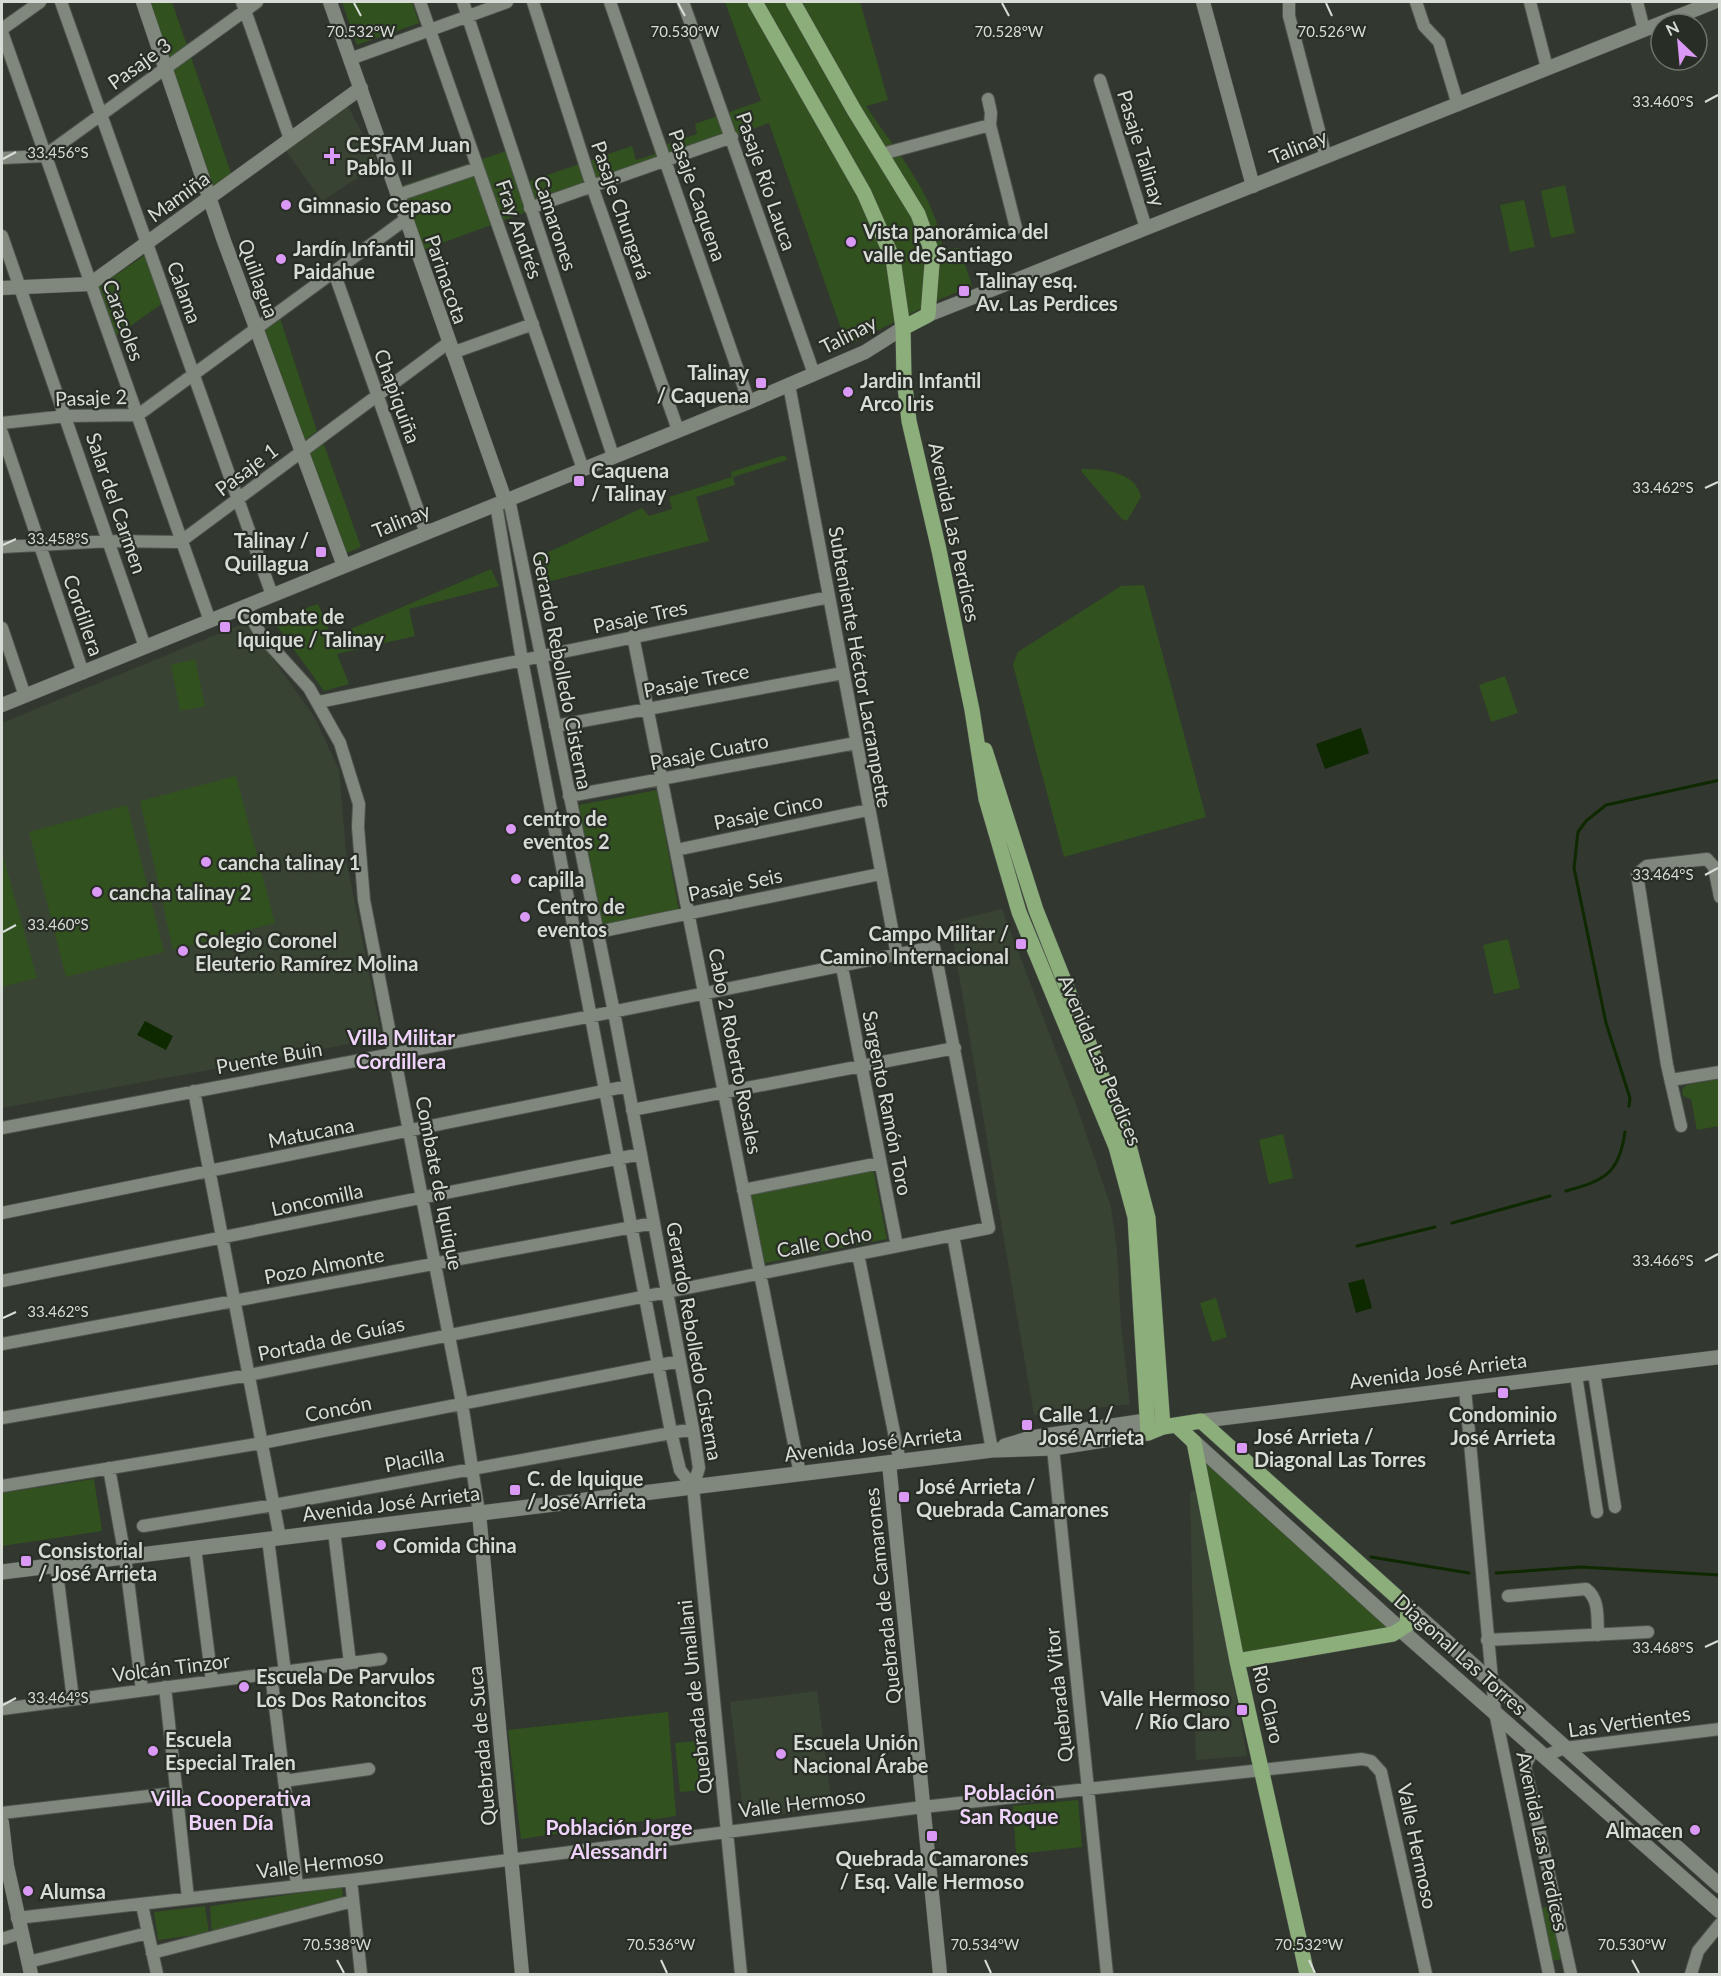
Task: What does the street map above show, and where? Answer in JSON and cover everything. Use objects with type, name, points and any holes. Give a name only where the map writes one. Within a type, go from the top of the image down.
[{"type":"main road","name":"Avenida Las Perdices","points":[[755,2],[864,193],[885,237],[892,258],[903,328],[904,378],[909,421],[939,550],[972,710],[986,799],[1015,902],[1040,970],[1116,1147],[1127,1183],[1135,1217],[1158,1426]]},
{"type":"main road","points":[[793,2],[854,110],[910,199],[926,235],[932,264],[928,315]]},
{"type":"main road","name":"Talinay","points":[[903,328],[928,315]]},
{"type":"main road","name":"Avenida José Arrieta","points":[[2,1572],[894,1463],[996,1449],[1031,1438],[1201,1421]]},
{"type":"main road","name":"Diagonal Las Torres","points":[[1201,1421],[1719,1886]]},
{"type":"main road","name":"Avenida José Arrieta","points":[[996,1449],[1021,1451],[1053,1448],[1158,1426]]},
{"type":"main road","name":"Diagonal Las Torres","points":[[1158,1426],[1194,1442],[1402,1631],[1719,1911]]},
{"type":"main road","name":"Río Claro","points":[[1194,1442],[1238,1661],[1307,1974]]},
{"type":"main road","points":[[1238,1661],[1402,1631],[1409,1619],[1408,1607]]},
{"type":"street","points":[[2,30],[40,2]]},
{"type":"street","name":"Calama","points":[[61,2],[272,595]]},
{"type":"street","name":"Quillagua","points":[[143,2],[209,197],[344,566]]},
{"type":"street","name":"Pasaje 3","points":[[44,156],[165,68],[243,6],[257,2]]},
{"type":"street","name":"Parinacota","points":[[330,2],[503,501]]},
{"type":"street","name":"Fray Andrés","points":[[420,2],[583,469]]},
{"type":"street","name":"Camarones","points":[[463,2],[613,456]]},
{"type":"street","points":[[350,59],[507,2]]},
{"type":"street","name":"Pasaje Chungará","points":[[533,2],[592,186],[678,430]]},
{"type":"street","name":"Pasaje Caquena","points":[[610,2],[749,402]]},
{"type":"street","name":"Pasaje Río Lauca","points":[[683,2],[814,374]]},
{"type":"street","points":[[1203,2],[1253,186]]},
{"type":"street","points":[[1282,2],[1289,16],[1326,157]]},
{"type":"street","points":[[1289,2],[1289,16]]},
{"type":"street","points":[[1416,2],[1424,26],[1439,42],[1458,105]]},
{"type":"street","points":[[1530,2],[1547,68]]},
{"type":"street","points":[[1637,2],[1644,30]]},
{"type":"street","name":"Talinay","points":[[928,315],[1714,2]]},
{"type":"street","points":[[243,6],[290,139]]},
{"type":"street","name":"Caracoles","points":[[2,30],[44,156],[210,621]]},
{"type":"street","name":"Pasaje Talinay","points":[[1100,81],[1146,228]]},
{"type":"street","name":"Mamiña","points":[[90,284],[361,88]]},
{"type":"street","points":[[988,99],[992,113],[990,125],[1016,228]]},
{"type":"street","points":[[882,154],[990,125]]},
{"type":"street","points":[[530,208],[732,137]]},
{"type":"street","points":[[2,158],[44,156]]},
{"type":"street","points":[[398,195],[478,168]]},
{"type":"street","name":"Pasaje 2","points":[[2,423],[66,416],[138,415],[406,219]]},
{"type":"street","name":"Salar del Carmen","points":[[2,236],[145,647]]},
{"type":"street","name":"Chapiquiña","points":[[334,272],[426,532]]},
{"type":"street","points":[[2,288],[90,284]]},
{"type":"street","name":"Pasaje 1","points":[[180,542],[378,395],[450,348],[533,324]]},
{"type":"street","name":"Talinay","points":[[2,705],[749,402],[865,352],[903,328]]},
{"type":"street","name":"Subteniente Héctor Lacrampette","points":[[789,385],[897,955]]},
{"type":"street","name":"Cordillera","points":[[2,433],[82,672]]},
{"type":"street","name":"Gerardo Rebolledo Cisterna","points":[[503,501],[541,657],[614,1012],[693,1429],[699,1468],[693,1487]]},
{"type":"street","name":"Gerardo Rebolledo Cisterna","points":[[503,501],[522,660],[671,1432],[680,1470],[693,1487]]},
{"type":"street","points":[[2,547],[110,541],[180,542]]},
{"type":"street","name":"Pasaje Tres","points":[[319,702],[829,597]]},
{"type":"street","name":"Combate de Iquique","points":[[245,606],[261,635],[319,702],[340,743],[359,804],[358,827],[364,900],[375,963],[396,1054],[462,1403],[474,1467],[479,1513]]},
{"type":"street","points":[[2,628],[25,696]]},
{"type":"street","name":"Cabo 2 Roberto Rosales","points":[[633,636],[800,1474]]},
{"type":"street","name":"Pasaje Trece","points":[[555,726],[843,673]]},
{"type":"street","name":"Pasaje Cuatro","points":[[569,796],[856,743]]},
{"type":"street","name":"Pasaje Cinco","points":[[676,850],[868,810]]},
{"type":"street","points":[[1681,1126],[1671,1080],[1637,874],[1647,866],[1707,859],[1714,867],[1719,897]]},
{"type":"street","name":"Pasaje Seis","points":[[598,932],[880,874]]},
{"type":"street","name":"Puente Buin","points":[[2,1128],[614,1012],[934,947],[955,1048]]},
{"type":"street","name":"Sargento Ramón Toro","points":[[842,967],[897,1246]]},
{"type":"street","points":[[632,1110],[955,1048]]},
{"type":"street","name":"Calle Ocho","points":[[667,1293],[989,1228],[955,1048]]},
{"type":"street","points":[[1671,1080],[1719,1072]]},
{"type":"street","name":"Matucana","points":[[2,1213],[210,1173],[628,1086]]},
{"type":"street","points":[[194,1091],[274,1505],[274,1538],[285,1672]]},
{"type":"street","name":"Loncomilla","points":[[2,1281],[641,1154]]},
{"type":"street","points":[[743,1190],[880,1163]]},
{"type":"street","name":"Pozo Almonte","points":[[2,1344],[235,1303],[654,1222]]},
{"type":"street","points":[[953,1235],[996,1449]]},
{"type":"street","points":[[858,1254],[894,1463]]},
{"type":"street","name":"Portada de Guías","points":[[2,1418],[249,1375],[448,1333],[667,1293]]},
{"type":"street","name":"Avenida José Arrieta","points":[[1201,1421],[1719,1357]]},
{"type":"street","name":"Concón","points":[[2,1486],[262,1443],[680,1361]]},
{"type":"street","points":[[1594,1372],[1615,1508]]},
{"type":"street","points":[[1576,1375],[1597,1512]]},
{"type":"street","name":"Avenida Las Perdices","points":[[1465,1389],[1495,1712],[1549,1974]]},
{"type":"street","name":"Placilla","points":[[143,1526],[274,1505],[693,1429]]},
{"type":"street","name":"Quebrada Vitor","points":[[1053,1448],[1107,1974]]},
{"type":"street","name":"Quebrada de Camarones","points":[[894,1463],[922,1807],[940,1974]]},
{"type":"street","points":[[109,1468],[125,1557],[142,1690]]},
{"type":"street","name":"Quebrada de Umallani","points":[[693,1487],[741,1974]]},
{"type":"street","name":"Quebrada de Suca","points":[[479,1513],[522,1974]]},
{"type":"street","points":[[334,1531],[350,1663]]},
{"type":"street","points":[[195,1548],[212,1681]]},
{"type":"street","points":[[56,1565],[73,1699]]},
{"type":"street","points":[[1508,1596],[1586,1589],[1595,1601],[1598,1635]]},
{"type":"street","points":[[1487,1640],[1648,1632]]},
{"type":"street","name":"Volcán Tinzor","points":[[2,1709],[381,1659]]},
{"type":"street","points":[[271,1674],[297,1885]]},
{"type":"street","points":[[165,1688],[188,1898]]},
{"type":"street","name":"Las Vertientes","points":[[1539,1752],[1719,1729]]},
{"type":"street","name":"Avenida Las Perdices","points":[[1539,1752],[1525,1766],[1571,1974]]},
{"type":"street","name":"Valle Hermoso","points":[[17,1918],[351,1880],[922,1807],[1362,1759],[1377,1766],[1384,1783],[1426,1974]]},
{"type":"street","points":[[284,1780],[369,1769]]},
{"type":"street","points":[[2,1813],[176,1793]]},
{"type":"street","points":[[2,1823],[4,1867],[30,1968],[148,1933]]},
{"type":"street","points":[[351,1880],[361,1974]]},
{"type":"street","points":[[152,1953],[353,1901]]},
{"type":"street","points":[[142,1905],[157,1974]]},
{"type":"street","points":[[1691,1974],[1698,1951],[1719,1924]]},
{"type":"street","points":[[2,1939],[21,1933]]},
{"type":"shaded area","points":[[145,2],[172,2],[232,176],[211,191]]},
{"type":"shaded area","points":[[342,2],[412,2],[419,23],[357,45]]},
{"type":"shaded area","points":[[725,2],[860,2],[888,100],[866,106],[923,192],[939,229],[943,249],[960,248],[972,286],[938,300],[847,346],[769,123],[423,250],[401,186],[515,148],[527,182],[632,146],[636,160],[655,154],[653,149],[697,134],[695,124],[761,101]]},
{"type":"shaded area","name":"CESFAM Juan Pablo II","points":[[346,103],[379,164],[322,201],[283,147]]},
{"type":"shaded area","points":[[1565,185],[1575,233],[1551,238],[1541,191]]},
{"type":"shaded area","points":[[1524,200],[1535,247],[1510,252],[1500,205]]},
{"type":"shaded area","points":[[145,255],[163,303],[116,336],[97,288]]},
{"type":"shaded area","points":[[279,315],[317,431],[302,442],[264,327]]},
{"type":"shaded area","points":[[323,442],[361,547],[344,554],[307,452]]},
{"type":"shaded area","points":[[785,455],[787,460],[733,477],[735,485],[696,497],[709,541],[539,584],[536,558],[642,508],[649,516],[672,509],[669,497],[732,477],[731,472]]},
{"type":"shaded area","points":[[1082,469],[1109,471],[1133,482],[1141,497],[1127,521],[1122,519],[1081,471]]},
{"type":"shaded area","points":[[491,569],[499,586],[409,609],[415,636],[337,654],[349,684],[324,691],[272,619],[318,604],[332,637]]},
{"type":"shaded area","points":[[1144,585],[1206,817],[1064,857],[1013,665],[1018,652],[1121,586]]},
{"type":"shaded area","name":"Colegio Coronel Eleuterio Ramírez Molina","points":[[247,622],[315,718],[339,770],[347,864],[382,1038],[2,1108],[2,723]]},
{"type":"shaded area","points":[[195,659],[205,706],[180,711],[171,665]]},
{"type":"shaded area","points":[[1505,676],[1518,713],[1491,722],[1479,685]]},
{"type":"shaded area","points":[[1361,728],[1369,753],[1325,769],[1316,744]]},
{"type":"shaded area","name":"cancha talinay 1","points":[[236,776],[275,923],[173,950],[140,801]]},
{"type":"shaded area","points":[[657,790],[679,911],[601,926],[579,805]]},
{"type":"shaded area","name":"cancha talinay 2","points":[[127,805],[164,952],[66,977],[29,832]]},
{"type":"shaded area","points":[[2,852],[37,978],[2,987]]},
{"type":"shaded area","points":[[1002,909],[1076,1104],[1111,1207],[1130,1404],[1034,1415],[950,922]]},
{"type":"shaded area","points":[[1508,939],[1520,988],[1494,994],[1483,945]]},
{"type":"shaded area","points":[[145,1021],[173,1036],[166,1050],[137,1035]]},
{"type":"shaded area","points":[[1719,1079],[1719,1126],[1697,1130],[1691,1099],[1683,1096],[1682,1089],[1687,1085]]},
{"type":"shaded area","points":[[1283,1134],[1293,1178],[1269,1184],[1259,1140]]},
{"type":"shaded area","points":[[873,1169],[887,1239],[765,1263],[750,1194]]},
{"type":"shaded area","points":[[1364,1279],[1372,1308],[1356,1313],[1348,1283]]},
{"type":"shaded area","points":[[1216,1298],[1227,1337],[1212,1342],[1200,1303]]},
{"type":"shaded area","points":[[1202,1455],[1397,1632],[1243,1656]]},
{"type":"shaded area","points":[[94,1479],[102,1531],[2,1546],[2,1493]]},
{"type":"shaded area","points":[[1197,1490],[1247,1756],[1196,1760],[1190,1492]]},
{"type":"shaded area","name":"Escuela Unión Nacional Árabe","points":[[817,1691],[832,1807],[744,1819],[730,1702]]},
{"type":"shaded area","points":[[668,1712],[676,1816],[521,1839],[508,1730]]},
{"type":"shaded area","points":[[697,1741],[702,1790],[680,1792],[675,1743]]},
{"type":"shaded area","points":[[1078,1800],[1082,1847],[1016,1854],[1013,1806]]},
{"type":"shaded area","points":[[342,1887],[343,1899],[212,1933],[210,1906]]},
{"type":"shaded area","points":[[205,1906],[209,1933],[158,1940],[154,1912]]},
{"type":"shaded area","points":[[1551,1906],[1562,1959],[1552,1961],[1541,1908]]},
{"type":"waterway","points":[[1629,1106],[1630,1098],[1606,1023],[1574,868],[1578,832],[1586,821],[1606,805],[1720,780]]},
{"type":"waterway","points":[[1566,1191],[1591,1183],[1608,1173],[1619,1157],[1625,1132]]},
{"type":"waterway","points":[[1452,1223],[1550,1196]]},
{"type":"waterway","points":[[1357,1246],[1435,1227]]},
{"type":"waterway","points":[[1371,1557],[1469,1573]]},
{"type":"waterway","points":[[1496,1573],[1581,1567],[1720,1575]]},
{"type":"place","name":"CESFAM Juan Pablo II","points":[[332,156]]},
{"type":"place","name":"Gimnasio Cepaso","points":[[286,205]]},
{"type":"place","name":"Vista panorámica del valle de Santiago","points":[[851,242]]},
{"type":"place","name":"Jardín Infantil Paidahue","points":[[281,259]]},
{"type":"place","name":"Talinay esq. Av. Las Perdices","points":[[964,291]]},
{"type":"place","name":"Talinay / Caquena","points":[[761,383]]},
{"type":"place","name":"Jardin Infantil Arco Iris","points":[[848,392]]},
{"type":"place","name":"Caquena / Talinay","points":[[579,481]]},
{"type":"place","name":"Talinay / Quillagua","points":[[321,552]]},
{"type":"place","name":"Combate de Iquique / Talinay","points":[[225,627]]},
{"type":"place","name":"centro de eventos 2","points":[[511,829]]},
{"type":"place","name":"cancha talinay 1","points":[[206,862]]},
{"type":"place","name":"capilla","points":[[516,879]]},
{"type":"place","name":"cancha talinay 2","points":[[97,892]]},
{"type":"place","name":"Centro de eventos","points":[[525,917]]},
{"type":"place","name":"Campo Militar / Camino Internacional","points":[[1021,944]]},
{"type":"place","name":"Colegio Coronel Eleuterio Ramírez Molina","points":[[183,951]]},
{"type":"place","name":"Condominio José Arrieta","points":[[1503,1393]]},
{"type":"place","name":"Calle 1 / José Arrieta","points":[[1027,1425]]},
{"type":"place","name":"José Arrieta / Diagonal Las Torres","points":[[1242,1448]]},
{"type":"place","name":"C. de Iquique / José Arrieta","points":[[515,1490]]},
{"type":"place","name":"José Arrieta / Quebrada Camarones","points":[[904,1497]]},
{"type":"place","name":"Comida China","points":[[381,1545]]},
{"type":"place","name":"Consistorial / José Arrieta","points":[[26,1561]]},
{"type":"place","name":"Escuela De Parvulos Los Dos Ratoncitos","points":[[244,1687]]},
{"type":"place","name":"Valle Hermoso / Río Claro","points":[[1242,1710]]},
{"type":"place","name":"Escuela Especial Tralen","points":[[153,1751]]},
{"type":"place","name":"Escuela Unión Nacional Árabe","points":[[781,1754]]},
{"type":"place","name":"Almacen","points":[[1695,1830]]},
{"type":"place","name":"Quebrada Camarones / Esq. Valle Hermoso","points":[[932,1836]]},
{"type":"place","name":"Alumsa","points":[[28,1891]]},
{"type":"district","name":"Villa Militar Cordillera","points":[[401,1048]]},
{"type":"district","name":"Población San Roque","points":[[1009,1803]]},
{"type":"district","name":"Villa Cooperativa Buen Día","points":[[231,1809]]},
{"type":"district","name":"Población Jorge Alessandri","points":[[619,1838]]}]
